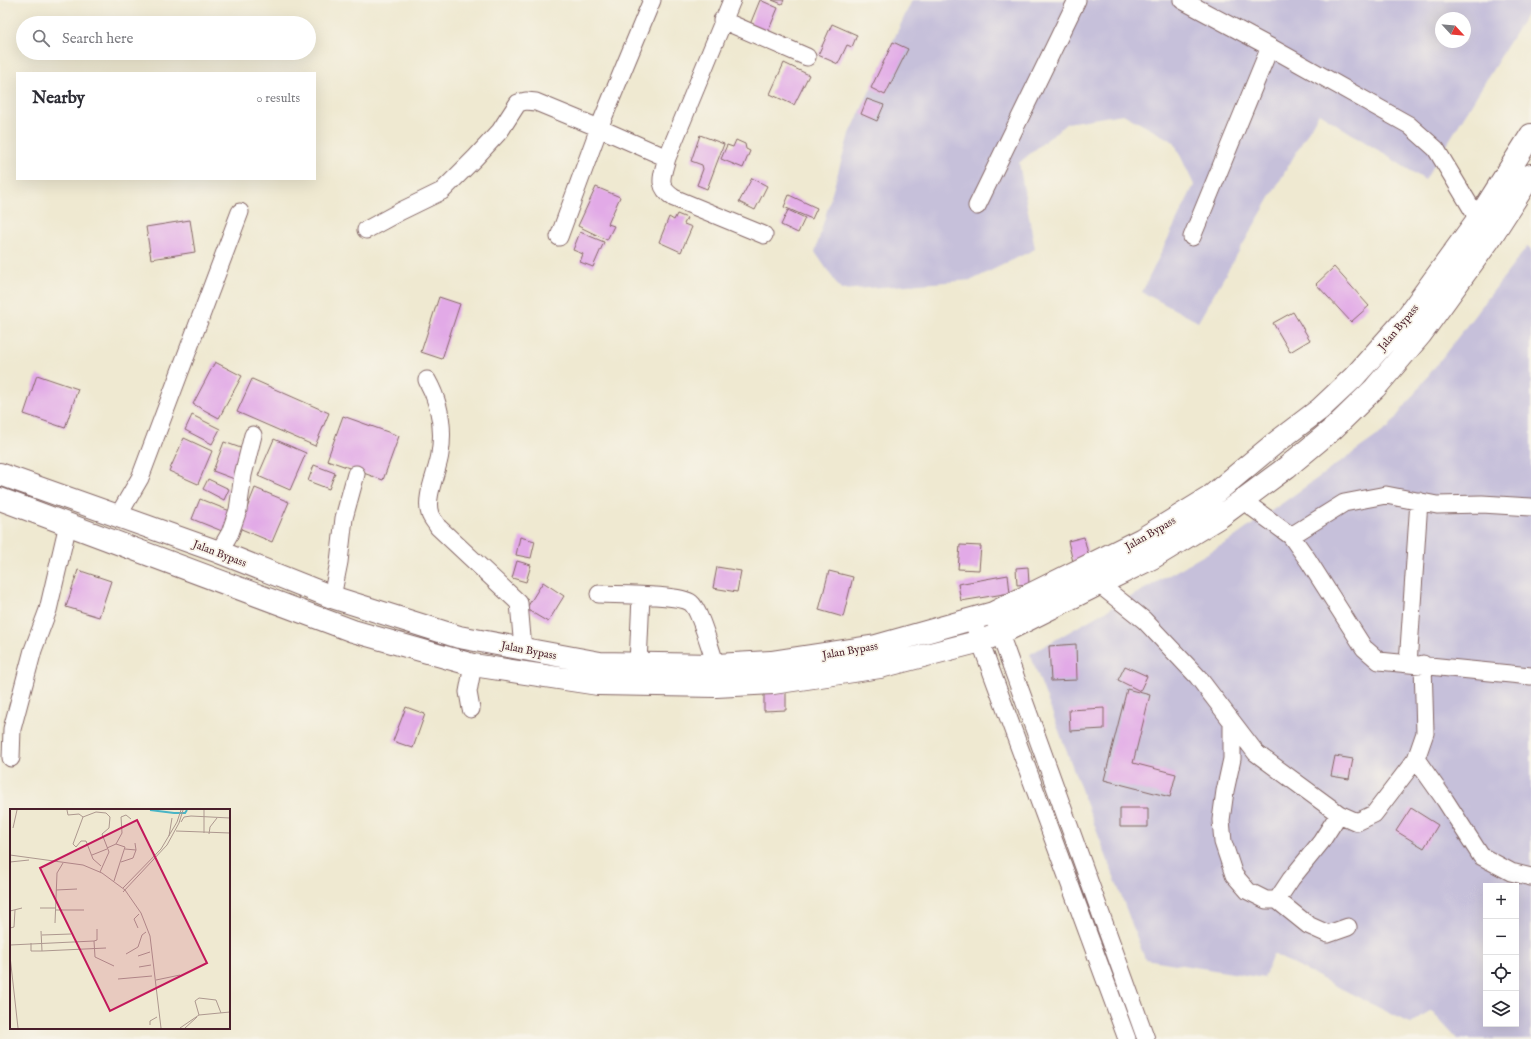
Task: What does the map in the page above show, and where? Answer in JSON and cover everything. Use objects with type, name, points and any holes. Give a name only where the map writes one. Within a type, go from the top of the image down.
[{"type":"highway","name":"Jalan Bypass","points":[[0,474],[219,552],[332,597],[459,637],[600,663],[716,665],[771,662],[986,627],[1142,539],[1209,498],[1274,444],[1320,409],[1354,377],[1404,321],[1478,219],[1531,135]]},
{"type":"highway","name":"Jalan Bypass","points":[[0,499],[353,631],[473,666],[598,684],[716,686],[773,683],[880,667],[1099,584],[1152,558],[1221,516],[1334,428],[1375,388],[1426,327],[1489,240],[1531,175]]},
{"type":"street","points":[[559,237],[599,128],[652,0]]},
{"type":"street","points":[[732,0],[722,20],[667,158],[662,179],[662,187],[666,193],[674,198],[764,235]]},
{"type":"street","points":[[977,206],[1077,0]]},
{"type":"street","points":[[1182,0],[1270,47],[1409,125],[1436,149],[1478,219]]},
{"type":"street","points":[[722,20],[807,57]]},
{"type":"street","points":[[1192,237],[1270,47]]},
{"type":"street","points":[[366,230],[442,191],[476,158],[500,131],[518,103],[526,101],[536,102],[667,158]]},
{"type":"street","points":[[118,516],[140,478],[240,212]]},
{"type":"street","points":[[427,380],[435,395],[439,412],[441,433],[440,455],[429,500],[430,514],[438,527],[519,603],[523,649]]},
{"type":"street","points":[[219,552],[230,533],[238,510],[243,476],[253,436]]},
{"type":"street","points":[[332,597],[339,562],[344,518],[356,474]]},
{"type":"street","points":[[1290,536],[1344,503],[1386,495],[1437,505],[1482,504],[1531,506]]},
{"type":"street","points":[[1242,500],[1290,536],[1308,560],[1364,648],[1379,661],[1531,676]]},
{"type":"street","points":[[1099,584],[1144,620],[1198,677],[1256,753],[1339,814],[1357,822],[1374,814],[1416,759],[1425,733],[1416,664],[1419,501]]},
{"type":"street","points":[[11,758],[12,730],[34,650],[48,610],[68,524]]},
{"type":"street","points":[[599,594],[684,599],[691,603],[697,611],[716,665]]},
{"type":"street","points":[[638,664],[641,596]]},
{"type":"street","points":[[986,627],[1127,1039]]},
{"type":"street","points":[[986,627],[1146,1039]]},
{"type":"street","points":[[471,709],[468,692],[473,666]]},
{"type":"street","points":[[1232,723],[1232,759],[1225,791],[1221,820],[1224,842],[1234,875],[1248,891],[1266,900],[1277,900],[1308,925],[1328,934],[1348,927]]},
{"type":"street","points":[[1416,759],[1445,800],[1481,856],[1511,872],[1531,877]]},
{"type":"street","points":[[1277,900],[1291,879],[1321,842],[1339,814]]},
{"type":"shaded area","points":[[912,0],[1531,0],[1531,7],[1425,180],[1319,113],[1198,322],[1142,292],[1194,185],[1174,142],[1123,114],[1067,123],[1019,163],[1035,249],[972,280],[841,290],[815,252],[848,138]]},
{"type":"shaded area","points":[[1527,247],[1531,249],[1531,1039],[1457,1039],[1431,1011],[1411,1024],[1273,954],[1264,978],[1145,959],[1030,654],[1229,541],[1388,428]]},
{"type":"building","points":[[760,0],[778,8],[767,34],[749,27]]},
{"type":"building","points":[[772,0],[784,0],[782,4]]},
{"type":"building","points":[[832,24],[857,35],[852,47],[847,45],[838,64],[818,55]]},
{"type":"building","points":[[893,42],[908,49],[885,95],[871,88]]},
{"type":"building","points":[[784,63],[809,75],[794,105],[770,94]]},
{"type":"building","points":[[867,99],[884,105],[877,121],[861,114]]},
{"type":"building","points":[[700,135],[724,144],[707,189],[697,185],[703,169],[702,165],[691,161]]},
{"type":"building","points":[[736,140],[745,144],[746,149],[750,151],[743,168],[721,159],[727,145],[733,147]]},
{"type":"building","points":[[752,178],[767,186],[755,210],[739,202]]},
{"type":"building","points":[[596,187],[620,197],[608,224],[614,226],[607,240],[578,226]]},
{"type":"building","points":[[789,195],[817,208],[812,219],[784,207]]},
{"type":"building","points":[[788,210],[805,218],[798,233],[781,225]]},
{"type":"building","points":[[677,214],[687,218],[684,224],[692,227],[681,252],[659,242],[669,217],[674,220]]},
{"type":"building","points":[[190,220],[195,252],[151,259],[146,227]]},
{"type":"building","points":[[580,232],[604,242],[593,267],[580,262],[583,254],[573,250]]},
{"type":"building","points":[[1334,267],[1369,306],[1351,322],[1316,284]]},
{"type":"building","points":[[439,297],[460,304],[442,359],[421,352]]},
{"type":"building","points":[[1293,312],[1310,340],[1290,352],[1273,323]]},
{"type":"building","points":[[215,362],[242,376],[219,418],[193,404]]},
{"type":"building","points":[[37,375],[78,389],[65,428],[24,414]]},
{"type":"building","points":[[252,379],[329,413],[315,446],[237,412]]},
{"type":"building","points":[[192,415],[220,429],[212,444],[185,430]]},
{"type":"building","points":[[343,416],[399,436],[383,480],[327,460]]},
{"type":"building","points":[[184,438],[212,451],[198,484],[169,471]]},
{"type":"building","points":[[274,439],[306,453],[290,490],[258,476]]},
{"type":"building","points":[[224,442],[249,451],[237,480],[213,471]]},
{"type":"building","points":[[314,465],[335,473],[329,489],[308,481]]},
{"type":"building","points":[[208,479],[229,489],[224,500],[203,489]]},
{"type":"building","points":[[255,488],[289,502],[272,542],[239,528]]},
{"type":"building","points":[[200,499],[235,513],[227,533],[192,519]]},
{"type":"building","points":[[520,537],[535,541],[531,558],[516,555]]},
{"type":"building","points":[[1084,537],[1089,558],[1073,562],[1068,541]]},
{"type":"building","points":[[960,545],[981,546],[979,570],[958,569]]},
{"type":"building","points":[[517,561],[531,565],[526,582],[512,578]]},
{"type":"building","points":[[717,567],[741,571],[737,592],[713,588]]},
{"type":"building","points":[[1028,567],[1029,584],[1017,585],[1016,568]]},
{"type":"building","points":[[78,570],[111,581],[99,617],[66,607]]},
{"type":"building","points":[[829,571],[853,577],[843,617],[819,610]]},
{"type":"building","points":[[1008,575],[1010,593],[961,601],[958,584]]},
{"type":"building","points":[[543,582],[564,596],[548,622],[526,609]]},
{"type":"building","points":[[1076,644],[1077,680],[1051,681],[1049,646]]},
{"type":"building","points":[[1125,666],[1147,676],[1140,691],[1118,680]]},
{"type":"building","points":[[1127,689],[1150,695],[1133,763],[1176,774],[1170,797],[1104,780]]},
{"type":"building","points":[[764,690],[786,690],[786,710],[764,711]]},
{"type":"building","points":[[406,707],[425,714],[413,748],[393,741]]},
{"type":"building","points":[[1104,708],[1104,729],[1070,731],[1069,710]]},
{"type":"building","points":[[1335,756],[1353,759],[1349,779],[1331,776]]},
{"type":"building","points":[[1120,808],[1148,808],[1148,827],[1120,827]]},
{"type":"building","points":[[1411,808],[1438,825],[1424,848],[1396,831]]}]
